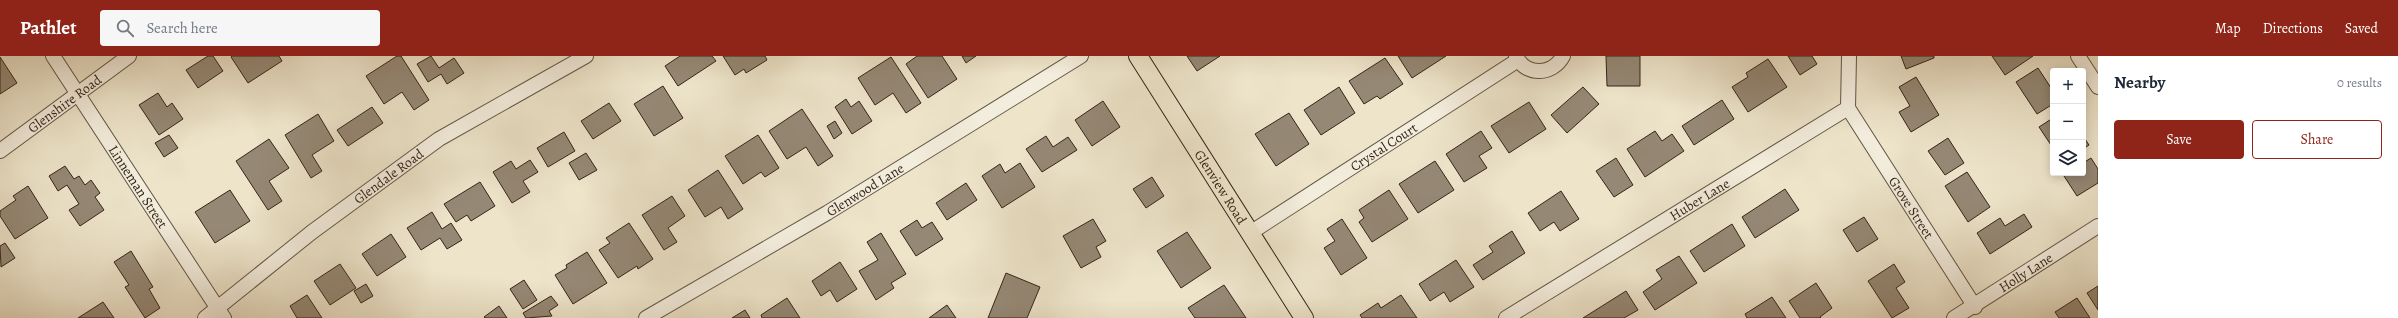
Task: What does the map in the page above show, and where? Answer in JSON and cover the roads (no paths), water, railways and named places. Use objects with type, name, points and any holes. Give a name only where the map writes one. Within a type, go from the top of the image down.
[{"type":"main road","name":"Glenview Road","points":[[1138,56],[1304,318]]},
{"type":"street","name":"Linneman Street","points":[[53,56],[220,313]]},
{"type":"street","name":"Glenshire Road","points":[[0,151],[79,95],[130,56]]},
{"type":"street","name":"Glendale Road","points":[[205,318],[220,313],[312,232],[439,139],[586,56]]},
{"type":"street","name":"Glenwood Lane","points":[[646,318],[827,213],[1081,56]]},
{"type":"street","name":"Crystal Court","points":[[1250,233],[1517,58],[1530,70],[1538,72],[1554,68],[1563,56]]},
{"type":"street","points":[[1848,108],[1849,56]]},
{"type":"street","points":[[2078,56],[2098,87]]},
{"type":"street","name":"Grove Street","points":[[1848,108],[1975,307]]},
{"type":"street","name":"Huber Lane","points":[[1506,318],[1848,108]]},
{"type":"street","name":"Holly Lane","points":[[1954,318],[1975,307],[2098,226]]}]
